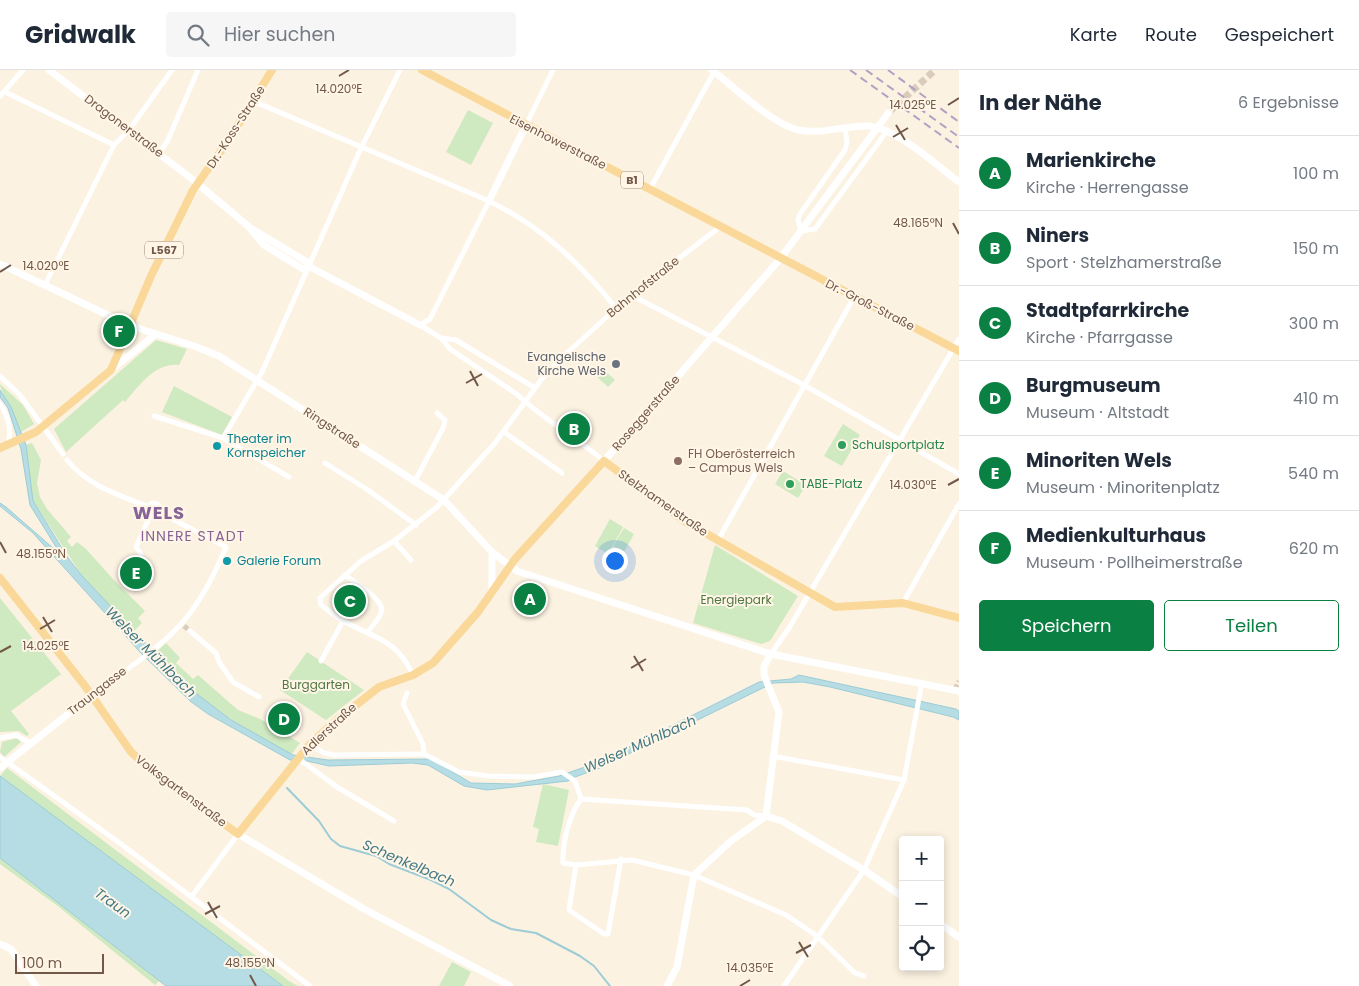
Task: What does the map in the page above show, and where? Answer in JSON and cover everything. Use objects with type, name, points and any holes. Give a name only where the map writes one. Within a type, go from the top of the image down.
[{"type":"main road","name":"Dr.-Koss-Straße","points":[[198,184],[272,70]]},
{"type":"main road","name":"Eisenhowerstraße","points":[[422,70],[721,226]]},
{"type":"main road","name":"L567","points":[[4,446],[26,437],[44,426],[111,370],[151,276],[198,184]]},
{"type":"main road","name":"B1","points":[[721,226],[780,259]]},
{"type":"main road","name":"Dr.-Groß-Straße","points":[[780,259],[956,350]]},
{"type":"main road","name":"Stelzhamerstraße","points":[[604,461],[672,512],[809,593],[840,608],[903,603],[959,618]]},
{"type":"main road","name":"Roseggerstraße","points":[[510,567],[604,461]]},
{"type":"main road","name":"Adlerstraße","points":[[238,834],[300,759],[310,744],[336,720],[379,687],[413,675],[433,663],[492,592],[510,567]]},
{"type":"main road","name":"Volksgartenstraße","points":[[0,578],[92,695],[131,752],[157,775],[238,834]]},
{"type":"street","points":[[24,70],[1,96],[47,112],[114,145]]},
{"type":"street","name":"Dragonerstraße","points":[[49,70],[198,184],[248,226],[264,245],[303,269],[310,266]]},
{"type":"street","points":[[45,285],[114,145],[129,130],[172,70]]},
{"type":"street","points":[[159,153],[167,142],[198,70]]},
{"type":"street","points":[[223,438],[258,381],[302,278],[310,266],[360,148],[400,70]]},
{"type":"street","points":[[420,325],[430,318],[553,70]]},
{"type":"street","points":[[650,189],[713,71],[778,121],[793,129],[810,132],[868,126],[885,130],[959,182]]},
{"type":"street","points":[[253,101],[360,148],[489,201],[537,228],[584,269],[616,308]]},
{"type":"street","name":"Roseggerstraße","points":[[604,461],[780,259],[889,112]]},
{"type":"street","points":[[845,128],[847,142],[844,150],[800,214],[798,220],[801,231],[815,229],[885,130]]},
{"type":"street","name":"Bahnhofstraße","points":[[343,621],[320,605],[320,598],[361,561],[416,525],[444,500],[504,432],[535,388],[568,352],[631,295],[721,226]]},
{"type":"street","name":"Ringstraße","points":[[0,264],[131,326],[207,351],[258,381],[444,500],[492,552],[517,571],[771,654],[922,682],[959,691]]},
{"type":"street","points":[[310,266],[441,338],[456,340],[535,388]]},
{"type":"street","points":[[631,295],[804,385],[959,474]]},
{"type":"street","points":[[718,540],[854,297]]},
{"type":"street","points":[[111,370],[156,334]]},
{"type":"street","name":"Stelzhamerstraße","points":[[441,338],[450,350],[518,395],[524,403],[552,425],[570,433],[604,461]]},
{"type":"street","points":[[667,986],[677,967],[694,875],[731,841],[766,816],[778,712],[764,679],[764,666],[789,628],[898,440],[956,350],[959,339]]},
{"type":"street","points":[[0,376],[20,395],[63,454]]},
{"type":"street","points":[[0,404],[8,419],[10,436],[4,446]]},
{"type":"street","points":[[415,481],[443,428],[445,420],[437,413]]},
{"type":"street","points":[[154,416],[223,438],[289,477]]},
{"type":"street","points":[[504,432],[562,473]]},
{"type":"street","points":[[67,460],[86,479],[96,485],[149,507],[156,504],[160,508],[159,512],[152,514],[136,547],[141,554]]},
{"type":"street","points":[[325,463],[375,495],[416,525]]},
{"type":"street","points":[[903,603],[959,504]]},
{"type":"street","points":[[149,507],[148,510],[152,514]]},
{"type":"street","name":"Traungasse","points":[[0,768],[183,625],[217,569],[226,547],[159,512]]},
{"type":"street","points":[[394,541],[411,560]]},
{"type":"street","points":[[492,552],[492,592]]},
{"type":"street","points":[[345,575],[378,600],[382,607],[382,612],[368,632]]},
{"type":"street","points":[[321,661],[343,621],[386,641],[402,654],[413,675]]},
{"type":"street","points":[[190,631],[216,653],[219,662],[234,682],[259,697]]},
{"type":"street","points":[[784,986],[864,870],[904,780],[922,682]]},
{"type":"street","points":[[407,693],[403,704],[423,744],[424,754]]},
{"type":"street","points":[[0,738],[16,735],[30,743]]},
{"type":"street","points":[[310,744],[324,753],[334,755],[424,754],[459,772],[484,776],[533,777],[564,773],[575,781],[581,800]]},
{"type":"street","points":[[772,756],[904,780]]},
{"type":"street","points":[[0,757],[192,896],[310,986]]},
{"type":"street","points":[[300,759],[337,787],[394,821]]},
{"type":"street","points":[[581,800],[747,810],[754,814],[782,821],[864,870],[899,894]]},
{"type":"street","points":[[581,800],[576,806],[564,847],[563,863],[576,865],[621,859],[663,866],[694,875],[761,902],[786,915],[817,936],[855,973],[864,976]]},
{"type":"street","points":[[238,834],[364,909],[510,986]]},
{"type":"street","name":"Adlerstraße","points":[[192,896],[238,834]]},
{"type":"street","points":[[576,865],[569,910],[604,934],[608,934],[621,859]]},
{"type":"street","points":[[943,926],[959,937]]},
{"type":"street","points":[[0,943],[11,949],[36,986]]},
{"type":"green space","points":[[468,110],[493,123],[471,165],[446,152]]},
{"type":"green space","points":[[156,340],[187,349],[179,365],[162,367],[148,376],[125,402],[123,400],[66,452],[54,429]]},
{"type":"green space","points":[[602,368],[615,380],[608,387],[595,375]]},
{"type":"green space","points":[[0,384],[23,405],[34,424],[21,432]]},
{"type":"green space","points":[[174,386],[232,417],[222,435],[162,412]]},
{"type":"green space","name":"Schulsportplatz","points":[[843,424],[860,435],[842,466],[824,456]]},
{"type":"green space","points":[[32,443],[41,460],[37,483],[40,497],[47,509],[71,537],[67,541],[72,547],[77,542],[86,549],[145,611],[138,618],[142,623],[134,631],[83,577],[33,501],[26,445]]},
{"type":"green space","name":"TABE-Platz","points":[[783,471],[806,485],[798,498],[775,484]]},
{"type":"green space","points":[[610,519],[623,527],[608,554],[595,546]]},
{"type":"green space","points":[[624,528],[634,534],[624,552],[613,546]]},
{"type":"green space","name":"Energiepark","points":[[715,545],[798,596],[770,641],[761,644],[693,623]]},
{"type":"green space","points":[[0,598],[61,674],[11,711],[29,734],[27,736],[19,731],[0,732]]},
{"type":"green space","points":[[166,643],[180,658],[176,663],[193,679],[198,675],[238,710],[260,719],[300,743],[291,755],[248,731],[208,704],[185,685],[154,654]]},
{"type":"green space","name":"Burggarten","points":[[307,652],[364,690],[326,720],[280,690]]},
{"type":"green space","points":[[17,738],[21,742],[4,757],[0,752],[2,742]]},
{"type":"green space","points":[[7,768],[298,986],[283,986],[0,776]]},
{"type":"green space","points":[[543,784],[569,790],[558,846],[536,842],[539,829],[533,827]]},
{"type":"green space","points":[[0,858],[159,981],[155,985],[59,907],[0,864]]},
{"type":"green space","points":[[452,962],[471,972],[464,986],[439,986]]},
{"type":"water","name":"Welser Mühlbach","points":[[0,390],[11,407],[26,445],[33,501],[68,558],[83,577],[185,685],[231,720],[293,755],[328,760],[431,759],[471,783],[515,784],[559,776],[599,762],[759,682],[791,679],[799,675],[956,709],[959,711],[959,720],[830,687],[803,682],[773,683],[600,768],[568,781],[487,790],[464,786],[428,765],[412,763],[329,766],[307,761],[290,760],[208,714],[190,701],[140,652],[33,533],[0,506],[0,503],[61,555],[30,505],[21,449],[8,408],[0,397]]},
{"type":"water","name":"Traun","points":[[0,776],[283,986],[166,986],[0,858]]},
{"type":"waterway","name":"Schenkelbach","points":[[287,788],[319,821],[331,839],[340,846],[376,856],[389,864],[431,880],[449,889],[491,920],[511,929],[536,933],[580,956],[594,966],[610,986]]},
{"type":"tunnel","points":[[889,112],[935,70]]},
{"type":"tunnel","points":[[184,626],[190,631]]},
{"type":"tunnel","points":[[955,689],[959,681]]},
{"type":"railway","points":[[850,70],[959,148]]},
{"type":"railway","points":[[866,70],[959,137]]},
{"type":"railway","points":[[888,70],[959,122]]},
{"type":"place","name":"Medienkulturhaus","points":[[119,331]]},
{"type":"place","name":"Evangelische Kirche Wels","points":[[616,364]]},
{"type":"place","name":"Niners","points":[[574,429]]},
{"type":"place","name":"Schulsportplatz","points":[[842,445]]},
{"type":"place","name":"Theater im Kornspeicher","points":[[217,446]]},
{"type":"place","name":"FH Oberösterreich – Campus Wels","points":[[678,461]]},
{"type":"place","name":"TABE-Platz","points":[[790,484]]},
{"type":"place","name":"Galerie Forum","points":[[227,561]]},
{"type":"place","name":"Minoriten Wels","points":[[136,573]]},
{"type":"place","name":"Marienkirche","points":[[530,599]]},
{"type":"place","name":"Stadtpfarrkirche","points":[[350,601]]},
{"type":"place","name":"Burgmuseum","points":[[284,719]]},
{"type":"district","name":"WELS","points":[[159,513]]},
{"type":"district","name":"INNERE STADT","points":[[193,536]]}]
